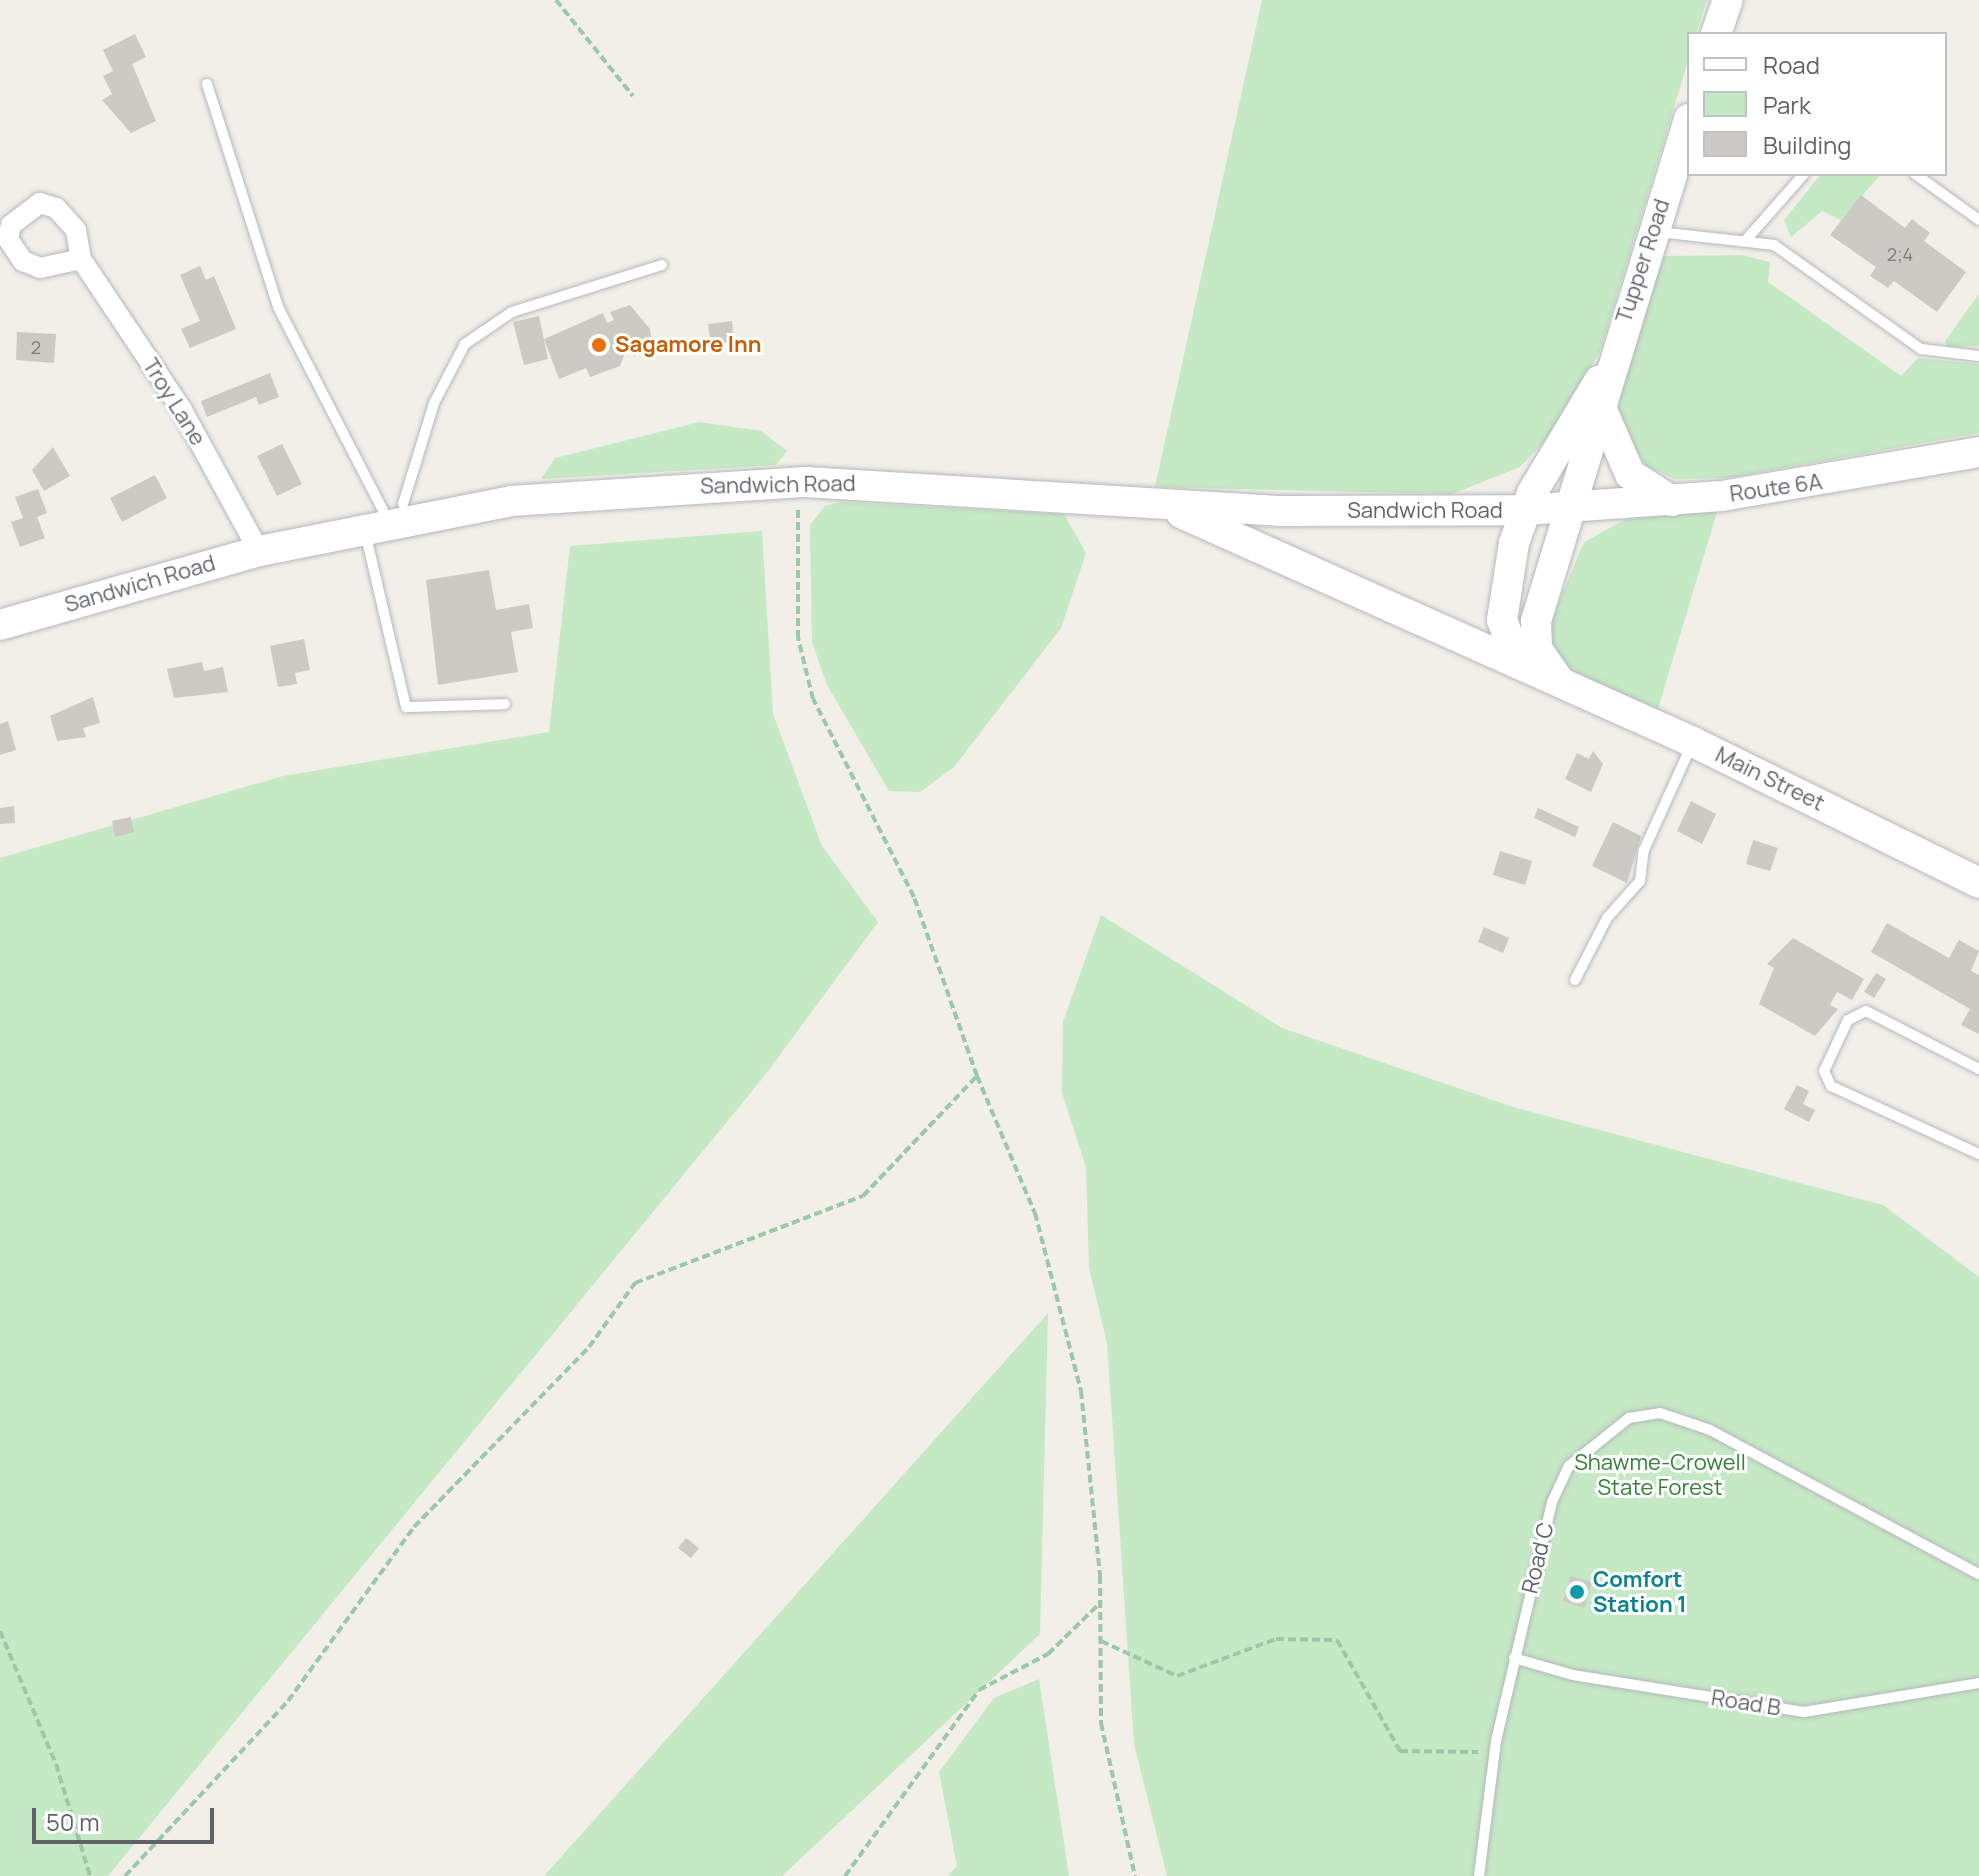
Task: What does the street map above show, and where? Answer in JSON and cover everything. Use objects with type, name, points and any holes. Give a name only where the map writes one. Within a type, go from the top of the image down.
[{"type":"main road","points":[[1717,32],[1728,0]]},
{"type":"main road","name":"Tupper Road","points":[[1571,508],[1602,410],[1613,358],[1687,125]]},
{"type":"main road","name":"Tupper Road","points":[[1525,510],[1613,358]]},
{"type":"main road","points":[[1602,410],[1630,474],[1672,501]]},
{"type":"main road","name":"Route 6A","points":[[1571,508],[1672,501],[1979,452]]},
{"type":"main road","name":"Sandwich Road","points":[[0,625],[385,517],[511,501],[800,482],[1161,505],[1571,508]]},
{"type":"main road","name":"Main Street","points":[[1161,505],[1546,674],[1693,742],[1979,883]]},
{"type":"main road","points":[[1546,674],[1534,631],[1571,508]]},
{"type":"main road","name":"Main Street","points":[[1525,510],[1502,620],[1513,650],[1546,674]]},
{"type":"street","name":"Troy Lane","points":[[81,259],[182,410],[259,551]]},
{"type":"lane","points":[[207,84],[278,307],[385,517],[406,707],[505,704]]},
{"type":"lane","points":[[1745,241],[1802,176]]},
{"type":"lane","points":[[1918,176],[1979,220]]},
{"type":"lane","points":[[1653,232],[1745,241],[1788,252],[1921,349],[1979,356]]},
{"type":"lane","points":[[385,517],[434,403],[465,344],[498,318],[662,265]]},
{"type":"lane","points":[[1575,980],[1607,918],[1640,881],[1644,850],[1693,742]]},
{"type":"lane","points":[[1979,1069],[1866,1011],[1848,1020],[1824,1071],[1831,1086],[1979,1154]]},
{"type":"lane","name":"Road C","points":[[1479,1876],[1494,1754],[1514,1658],[1558,1490],[1569,1466],[1629,1418],[1660,1413],[1710,1430],[1979,1574]]},
{"type":"lane","name":"Road B","points":[[1514,1658],[1573,1675],[1804,1712],[1979,1683]]},
{"type":"path","points":[[556,0],[633,96]]},
{"type":"path","points":[[800,482],[796,606],[813,699],[914,897],[977,1076],[1010,1141],[1064,1315],[1091,1458],[1100,1603],[1101,1723],[1135,1876]]},
{"type":"path","points":[[125,1876],[288,1701],[414,1527],[589,1347],[635,1283],[863,1196],[977,1076]]},
{"type":"path","points":[[845,1876],[979,1690],[1048,1654],[1100,1603]]},
{"type":"path","points":[[0,1631],[56,1764],[90,1876]]},
{"type":"path","points":[[1101,1641],[1150,1669],[1177,1676],[1276,1639],[1337,1640],[1400,1751],[1494,1754]]},
{"type":"green space","points":[[1262,0],[1707,0],[1697,32],[1687,32],[1687,65],[1600,351],[1554,431],[1520,467],[1452,494],[1155,487]]},
{"type":"green space","points":[[1819,176],[1879,176],[1841,220],[1822,211],[1791,237],[1784,220]]},
{"type":"green space","points":[[1742,255],[1770,262],[1768,282],[1901,376],[1918,358],[1979,364],[1979,433],[1727,478],[1675,479],[1646,466],[1618,419],[1619,392],[1661,256]]},
{"type":"green space","points":[[1979,294],[1979,346],[1947,347],[1945,341]]},
{"type":"green space","points":[[699,422],[761,431],[787,451],[776,465],[541,479],[555,458]]},
{"type":"green space","points":[[841,502],[1064,514],[1086,553],[1061,628],[954,767],[920,792],[889,791],[827,685],[812,642],[810,525],[825,506]]},
{"type":"green space","points":[[1717,512],[1657,712],[1560,664],[1547,630],[1584,542],[1628,518]]},
{"type":"green space","points":[[762,531],[773,714],[822,846],[878,922],[762,1079],[108,1876],[0,1876],[0,858],[283,776],[549,732],[570,546]]},
{"type":"green space","name":"Shawme-Crowell State Forest","points":[[1101,915],[1282,1028],[1513,1107],[1883,1205],[1979,1277],[1979,1876],[1167,1876],[1134,1744],[1107,1343],[1089,1268],[1086,1167],[1062,1093],[1063,1022]]},
{"type":"green space","points":[[1048,1313],[1040,1634],[782,1876],[544,1876]]},
{"type":"green space","points":[[1039,1679],[1069,1876],[947,1876],[957,1866],[939,1772],[994,1698]]},
{"type":"building","points":[[135,34],[146,57],[132,64],[156,121],[131,133],[102,100],[112,94],[103,76],[113,71],[103,50]]},
{"type":"building","points":[[1861,195],[1905,228],[1912,219],[1930,233],[1924,241],[1966,272],[1937,312],[1894,281],[1888,288],[1870,276],[1876,267],[1830,235]]},
{"type":"building","points":[[200,266],[206,280],[214,276],[236,329],[190,348],[181,329],[200,321],[180,275]]},
{"type":"building","name":"Sagamore Inn","points":[[630,305],[650,329],[653,349],[634,356],[626,350],[620,366],[590,377],[586,368],[559,379],[544,339],[603,313],[607,323],[614,320],[610,312]]},
{"type":"building","points":[[539,316],[548,359],[524,365],[513,322]]},
{"type":"building","points":[[732,321],[734,342],[711,345],[708,324]]},
{"type":"building","points":[[17,332],[56,334],[54,363],[16,360]]},
{"type":"building","points":[[270,373],[279,397],[259,405],[256,397],[207,417],[201,401]]},
{"type":"building","points":[[282,444],[302,484],[277,496],[257,456]]},
{"type":"building","points":[[53,447],[70,476],[44,491],[32,470]]},
{"type":"building","points":[[155,475],[167,498],[122,522],[110,498]]},
{"type":"building","points":[[38,489],[47,513],[37,517],[45,538],[20,547],[11,522],[23,518],[15,497]]},
{"type":"building","points":[[489,570],[496,610],[529,604],[533,628],[511,632],[518,672],[438,685],[426,580]]},
{"type":"building","points":[[304,639],[310,670],[295,673],[297,684],[278,687],[270,646]]},
{"type":"building","points":[[202,662],[204,671],[223,667],[228,692],[174,698],[167,669]]},
{"type":"building","points":[[93,697],[100,723],[83,728],[86,737],[57,741],[50,716]]},
{"type":"building","points":[[8,721],[16,750],[0,755],[0,724]]},
{"type":"building","points":[[1593,751],[1603,764],[1591,792],[1565,779],[1577,753],[1589,759]]},
{"type":"building","points":[[1691,801],[1716,814],[1702,844],[1677,831]]},
{"type":"building","points":[[14,806],[15,823],[0,824],[0,808]]},
{"type":"building","points":[[1538,808],[1579,827],[1575,837],[1534,818]]},
{"type":"building","points":[[131,817],[134,832],[115,837],[112,821]]},
{"type":"building","points":[[1613,822],[1641,836],[1627,883],[1592,866]]},
{"type":"building","points":[[1753,840],[1778,848],[1770,871],[1746,864]]},
{"type":"building","points":[[1500,851],[1532,861],[1525,885],[1493,875]]},
{"type":"building","points":[[1887,923],[1949,958],[1959,940],[1979,951],[1971,971],[1979,975],[1979,1034],[1961,1025],[1970,1009],[1871,952]]},
{"type":"building","points":[[1484,927],[1509,938],[1503,953],[1478,942]]},
{"type":"building","points":[[1793,938],[1864,979],[1852,1000],[1837,992],[1830,1005],[1838,1009],[1815,1036],[1759,1004],[1774,968],[1767,964]]},
{"type":"building","points":[[1876,973],[1886,979],[1874,998],[1864,992]]},
{"type":"building","points":[[1797,1085],[1809,1091],[1803,1104],[1815,1110],[1809,1122],[1784,1109]]},
{"type":"building","points":[[686,1538],[699,1548],[691,1558],[678,1548]]},
{"type":"building","name":"Comfort Station 1","points":[[1571,1576],[1592,1582],[1584,1608],[1563,1601]]},
{"type":"place","name":"Sagamore Inn","points":[[599,345]]},
{"type":"place","name":"Comfort Station 1","points":[[1577,1592]]}]
